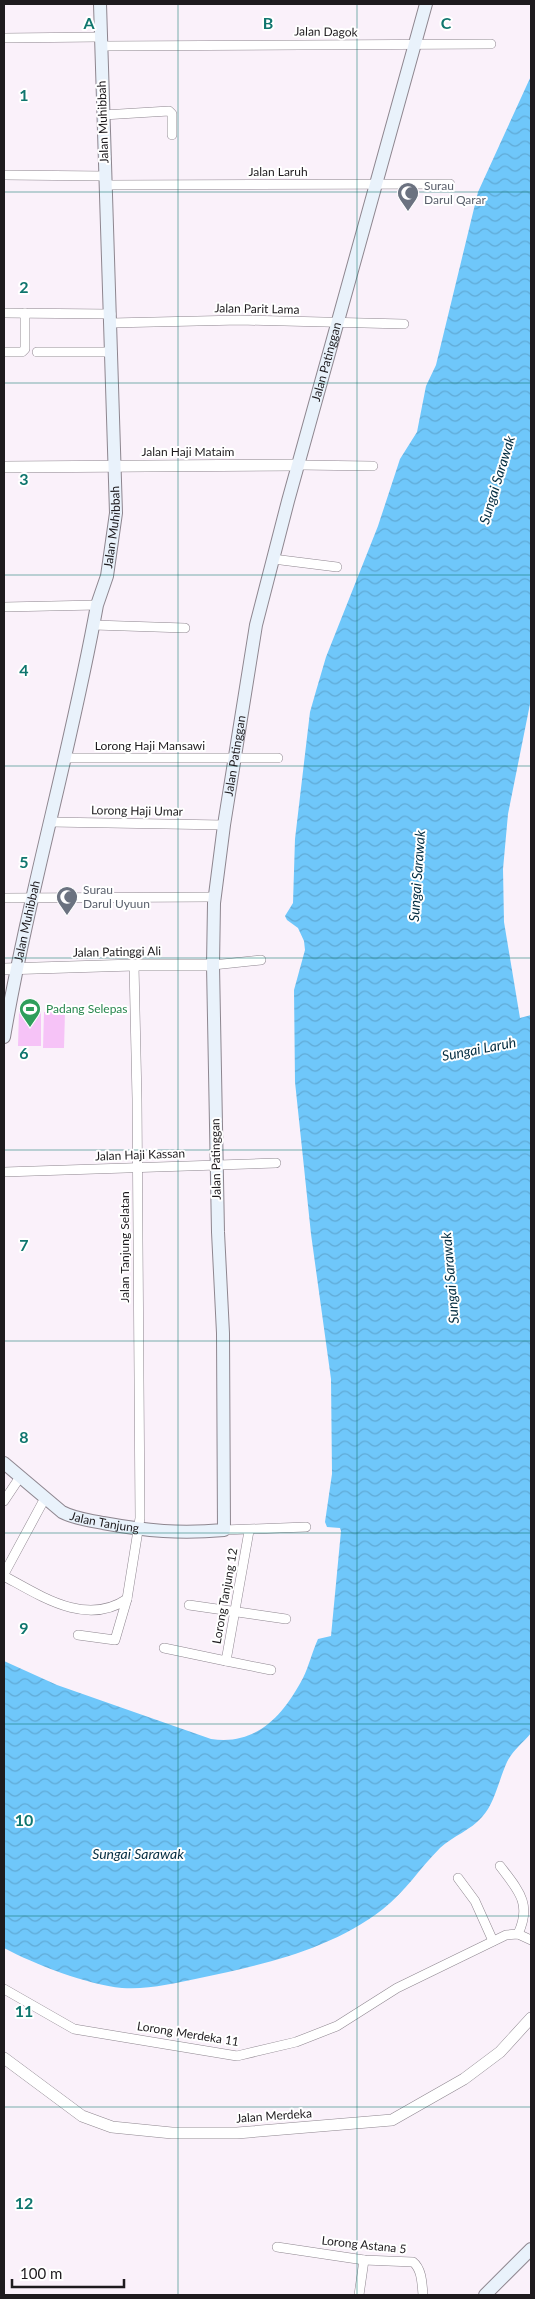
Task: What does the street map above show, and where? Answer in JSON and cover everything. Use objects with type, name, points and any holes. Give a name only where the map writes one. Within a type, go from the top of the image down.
[{"type":"main road","name":"Jalan Muhibbah","points":[[4,1037],[10,969],[31,898],[50,822],[97,605],[106,576],[115,526],[117,466],[100,4]]},
{"type":"main road","name":"Jalan Patinggan","points":[[224,1530],[223,1333],[216,1165],[213,965],[214,897],[256,625],[375,184],[416,45],[426,4]]},
{"type":"main road","name":"Jalan Tanjung","points":[[4,1463],[45,1498],[72,1517],[139,1529],[183,1533],[224,1530]]},
{"type":"main road","points":[[485,2295],[531,2249]]},
{"type":"street","name":"Jalan Dagok","points":[[4,38],[101,42],[242,44],[491,44]]},
{"type":"street","points":[[103,115],[169,112],[172,114],[172,135]]},
{"type":"street","name":"Jalan Laruh","points":[[4,175],[106,181],[450,184]]},
{"type":"street","name":"Jalan Parit Lama","points":[[4,313],[111,319],[404,324]]},
{"type":"street","points":[[4,352],[22,352],[25,349],[25,313]]},
{"type":"street","points":[[37,352],[112,352]]},
{"type":"street","name":"Jalan Haji Mataim","points":[[4,466],[373,466]]},
{"type":"street","points":[[273,559],[336,567]]},
{"type":"street","points":[[4,607],[97,605]]},
{"type":"street","points":[[94,625],[185,628]]},
{"type":"street","name":"Lorong Haji Mansawi","points":[[65,758],[278,758]]},
{"type":"street","name":"Lorong Haji Umar","points":[[50,822],[224,825]]},
{"type":"street","points":[[4,898],[214,897]]},
{"type":"street","name":"Jalan Patinggi Ali","points":[[10,969],[134,965],[213,965],[261,960]]},
{"type":"street","name":"Jalan Tanjung Selatan","points":[[78,1635],[115,1640],[126,1599],[139,1529],[134,965]]},
{"type":"street","name":"Jalan Haji Kassan","points":[[4,1172],[276,1163]]},
{"type":"street","points":[[4,1501],[20,1477]]},
{"type":"street","points":[[45,1498],[4,1575],[58,1605],[97,1610],[118,1605],[126,1599]]},
{"type":"street","name":"Lorong Tanjung 12","points":[[224,1530],[306,1527]]},
{"type":"street","name":"Lorong Tanjung 12","points":[[164,1648],[226,1661],[249,1530]]},
{"type":"street","points":[[189,1605],[286,1620]]},
{"type":"street","points":[[226,1661],[271,1670]]},
{"type":"street","points":[[500,1866],[516,1887],[525,1906],[525,1920],[518,1934],[531,1940]]},
{"type":"street","points":[[458,1878],[476,1901],[493,1940]]},
{"type":"street","name":"Lorong Merdeka 11","points":[[4,1990],[74,2029],[237,2056],[296,2042],[337,2026],[397,1988],[493,1940],[506,1935],[518,1934]]},
{"type":"street","name":"Jalan Merdeka","points":[[4,2058],[82,2116],[112,2127],[172,2133],[256,2132],[392,2120],[464,2079],[500,2052],[531,2018]]},
{"type":"street","name":"Lorong Astana 5","points":[[277,2247],[364,2260],[412,2262],[420,2272],[423,2295]]},
{"type":"street","points":[[359,2295],[364,2260]]},
{"type":"shaded area","name":"Padang Selepas","points":[[19,1011],[41,1011],[41,1046],[18,1046]]},
{"type":"shaded area","points":[[44,1012],[65,1012],[64,1048],[43,1048]]},
{"type":"water","name":"Sungai Sarawak","points":[[531,76],[531,699],[508,814],[503,869],[504,922],[520,1018],[531,1015],[531,1733],[509,1758],[494,1798],[482,1817],[473,1826],[440,1848],[398,1895],[383,1909],[363,1923],[341,1935],[296,1954],[224,1973],[142,1988],[122,1988],[93,1983],[30,1961],[4,1948],[4,1661],[57,1685],[211,1739],[227,1740],[242,1738],[255,1733],[277,1716],[287,1705],[303,1678],[318,1639],[331,1636],[341,1531],[340,1528],[327,1527],[325,1522],[332,1474],[331,1379],[311,1234],[295,1082],[294,990],[305,950],[304,941],[298,928],[287,920],[285,916],[293,903],[295,839],[310,712],[326,657],[378,526],[400,459],[417,432],[426,386],[436,365],[478,192]]},
{"type":"place","name":"Surau Darul Qarar","points":[[408,212]]},
{"type":"place","name":"Surau Darul Uyuun","points":[[67,916]]},
{"type":"place","name":"Padang Selepas","points":[[30,1028]]},
{"type":"water label","name":"Sungai Laruh","points":[[479,1049]]}]
